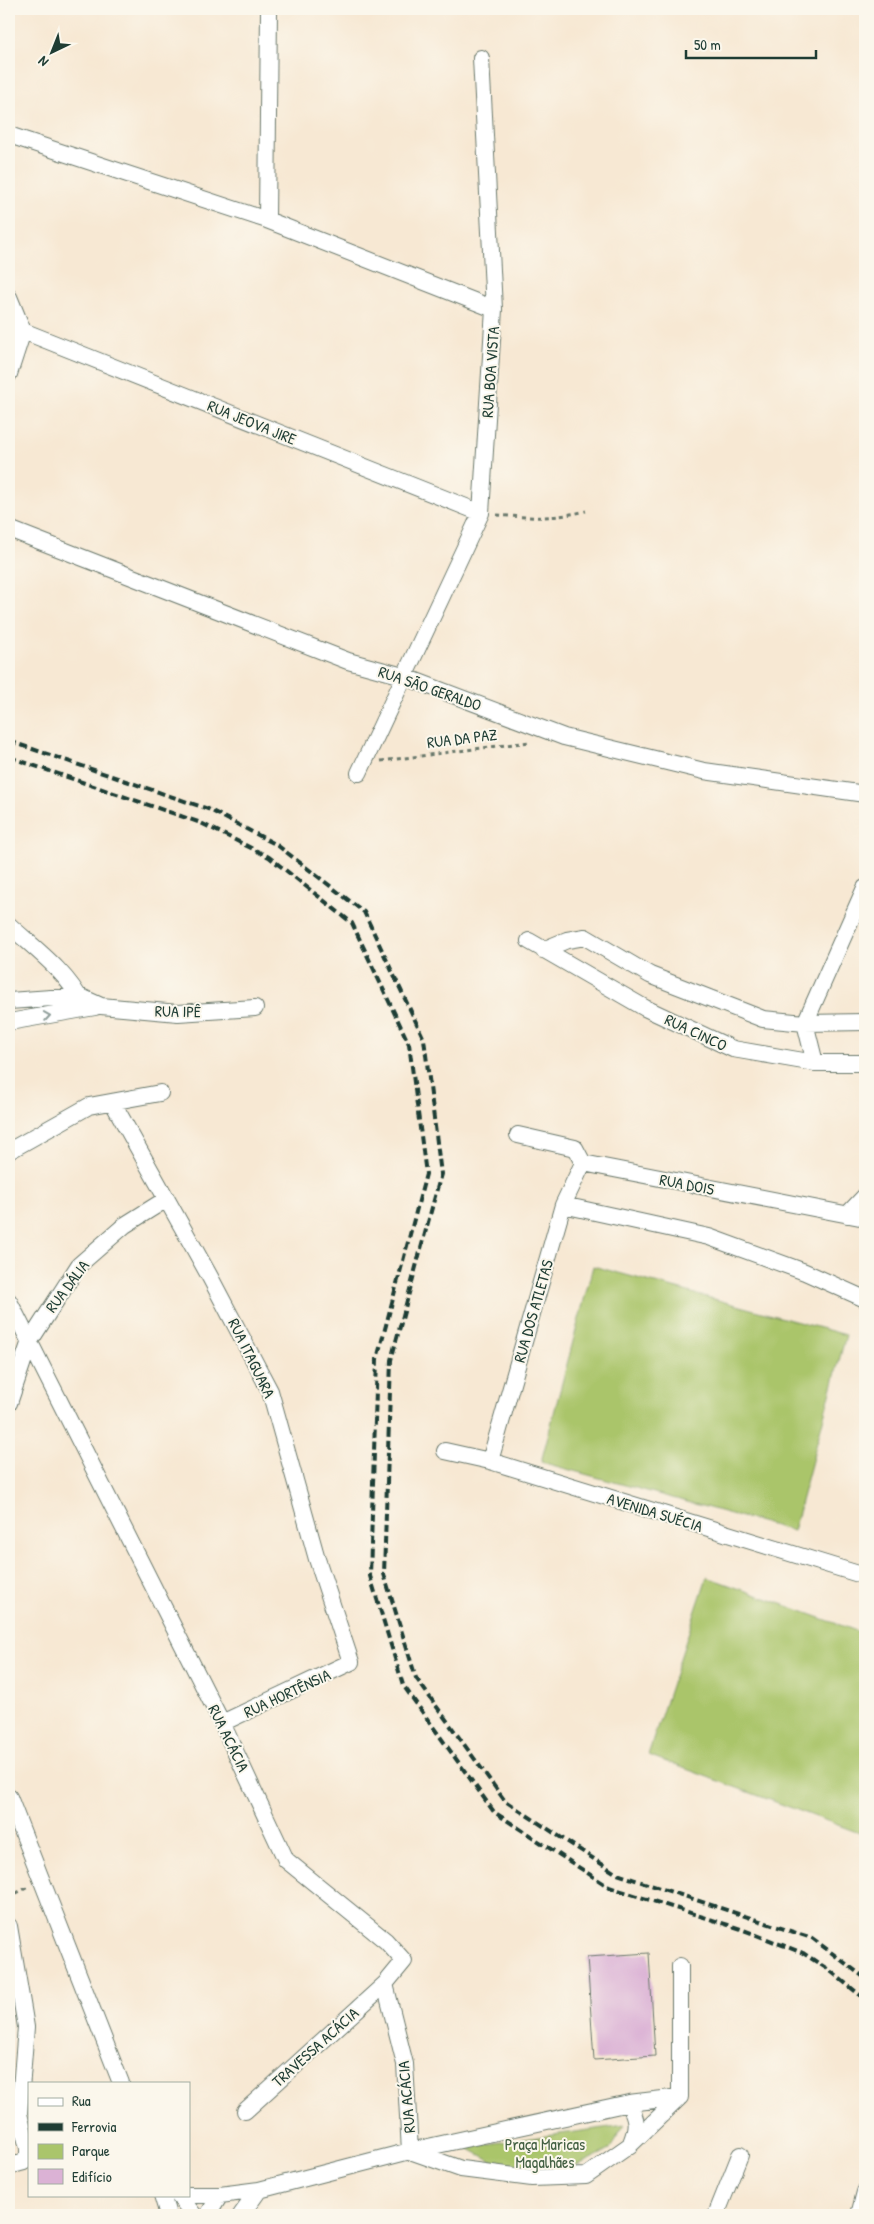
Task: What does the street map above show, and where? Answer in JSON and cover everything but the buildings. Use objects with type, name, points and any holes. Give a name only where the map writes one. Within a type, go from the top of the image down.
[{"type":"street","points":[[9,135],[267,220],[269,9]]},
{"type":"street","points":[[481,58],[494,309]]},
{"type":"street","name":"RUA BOA VISTA","points":[[267,220],[494,309],[481,513],[361,768]]},
{"type":"street","points":[[9,297],[16,328],[9,374]]},
{"type":"street","name":"RUA JEOVA JIRE","points":[[16,328],[481,513]]},
{"type":"street","name":"RUA SÃO GERALDO","points":[[9,529],[340,657],[403,676],[564,737],[704,771],[865,794]]},
{"type":"street","points":[[815,1063],[805,1024],[865,888]]},
{"type":"street","points":[[9,925],[57,970],[89,1004]]},
{"type":"street","name":"RUA CINCO","points":[[865,1022],[805,1024],[763,1019],[650,975],[585,937],[536,946],[645,1008],[734,1049],[815,1063],[865,1063]]},
{"type":"street","points":[[9,1001],[89,1004]]},
{"type":"street","points":[[9,1022],[89,1004]]},
{"type":"street","name":"RUA IPÊ","points":[[89,1004],[178,1013],[255,1008]]},
{"type":"street","points":[[9,1151],[89,1106],[160,1093]]},
{"type":"street","name":"RUA ITAGUARA","points":[[113,1103],[210,1277],[270,1391],[317,1559],[351,1662]]},
{"type":"street","points":[[518,1135],[575,1148],[583,1163]]},
{"type":"street","name":"RUA DOS ATLETAS","points":[[490,1462],[563,1204],[583,1163]]},
{"type":"street","name":"RUA DOIS","points":[[583,1163],[865,1218]]},
{"type":"street","points":[[847,1215],[865,1196]]},
{"type":"street","name":"RUA DÁLIA","points":[[9,1403],[30,1341],[79,1265],[125,1224],[166,1200]]},
{"type":"street","points":[[563,1204],[709,1237],[805,1272],[865,1299]]},
{"type":"street","name":"RUA ACÁCIA","points":[[9,1301],[222,1723],[286,1860],[386,1941],[404,1961],[385,1984],[405,2064],[410,2151]]},
{"type":"street","name":"AVENIDA SUÉCIA","points":[[444,1451],[490,1462],[865,1576]]},
{"type":"street","name":"RUA HORTÊNSIA","points":[[222,1723],[351,1662]]},
{"type":"street","points":[[9,1796],[121,2082]]},
{"type":"street","points":[[9,1926],[26,2027],[19,2114],[28,2148],[28,2155],[24,2162],[9,2166]]},
{"type":"street","points":[[410,2151],[461,2170],[532,2178],[586,2176],[630,2145],[680,2096],[680,1966]]},
{"type":"street","name":"TRAVESSA ACÁCIA","points":[[245,2111],[385,1984]]},
{"type":"street","points":[[190,2195],[220,2195],[259,2190],[410,2151],[629,2103],[680,2096]]},
{"type":"street","points":[[629,2103],[636,2118],[636,2129],[630,2145]]},
{"type":"street","points":[[716,2215],[740,2154]]},
{"type":"street","points":[[241,2215],[259,2190]]},
{"type":"street","points":[[858,2215],[865,2192]]},
{"type":"street","points":[[208,2215],[220,2195]]},
{"type":"street","points":[[162,2196],[168,2215]]},
{"type":"street","points":[[179,2196],[194,2215]]},
{"type":"path","points":[[481,513],[534,519],[561,517],[586,511]]},
{"type":"path","name":"RUA DA PAZ","points":[[361,768],[535,741]]},
{"type":"path","points":[[9,1897],[20,1890],[42,1882]]},
{"type":"green space","points":[[593,1266],[846,1335],[793,1531],[541,1462]]},
{"type":"green space","points":[[707,1577],[865,1634],[865,1835],[648,1755]]},
{"type":"green space","name":"Praça Maricas Magalhães","points":[[625,2125],[609,2150],[580,2164],[545,2171],[509,2170],[466,2147]]},
{"type":"railway","points":[[9,741],[208,809],[277,845],[364,912],[424,1039],[441,1174],[391,1360],[384,1574],[416,1678],[505,1801],[617,1874],[812,1938],[865,1978]]},
{"type":"railway","points":[[9,757],[201,823],[269,857],[352,923],[409,1044],[426,1174],[377,1359],[370,1576],[403,1685],[494,1812],[609,1887],[741,1929],[803,1953],[829,1970],[865,1999]]}]
